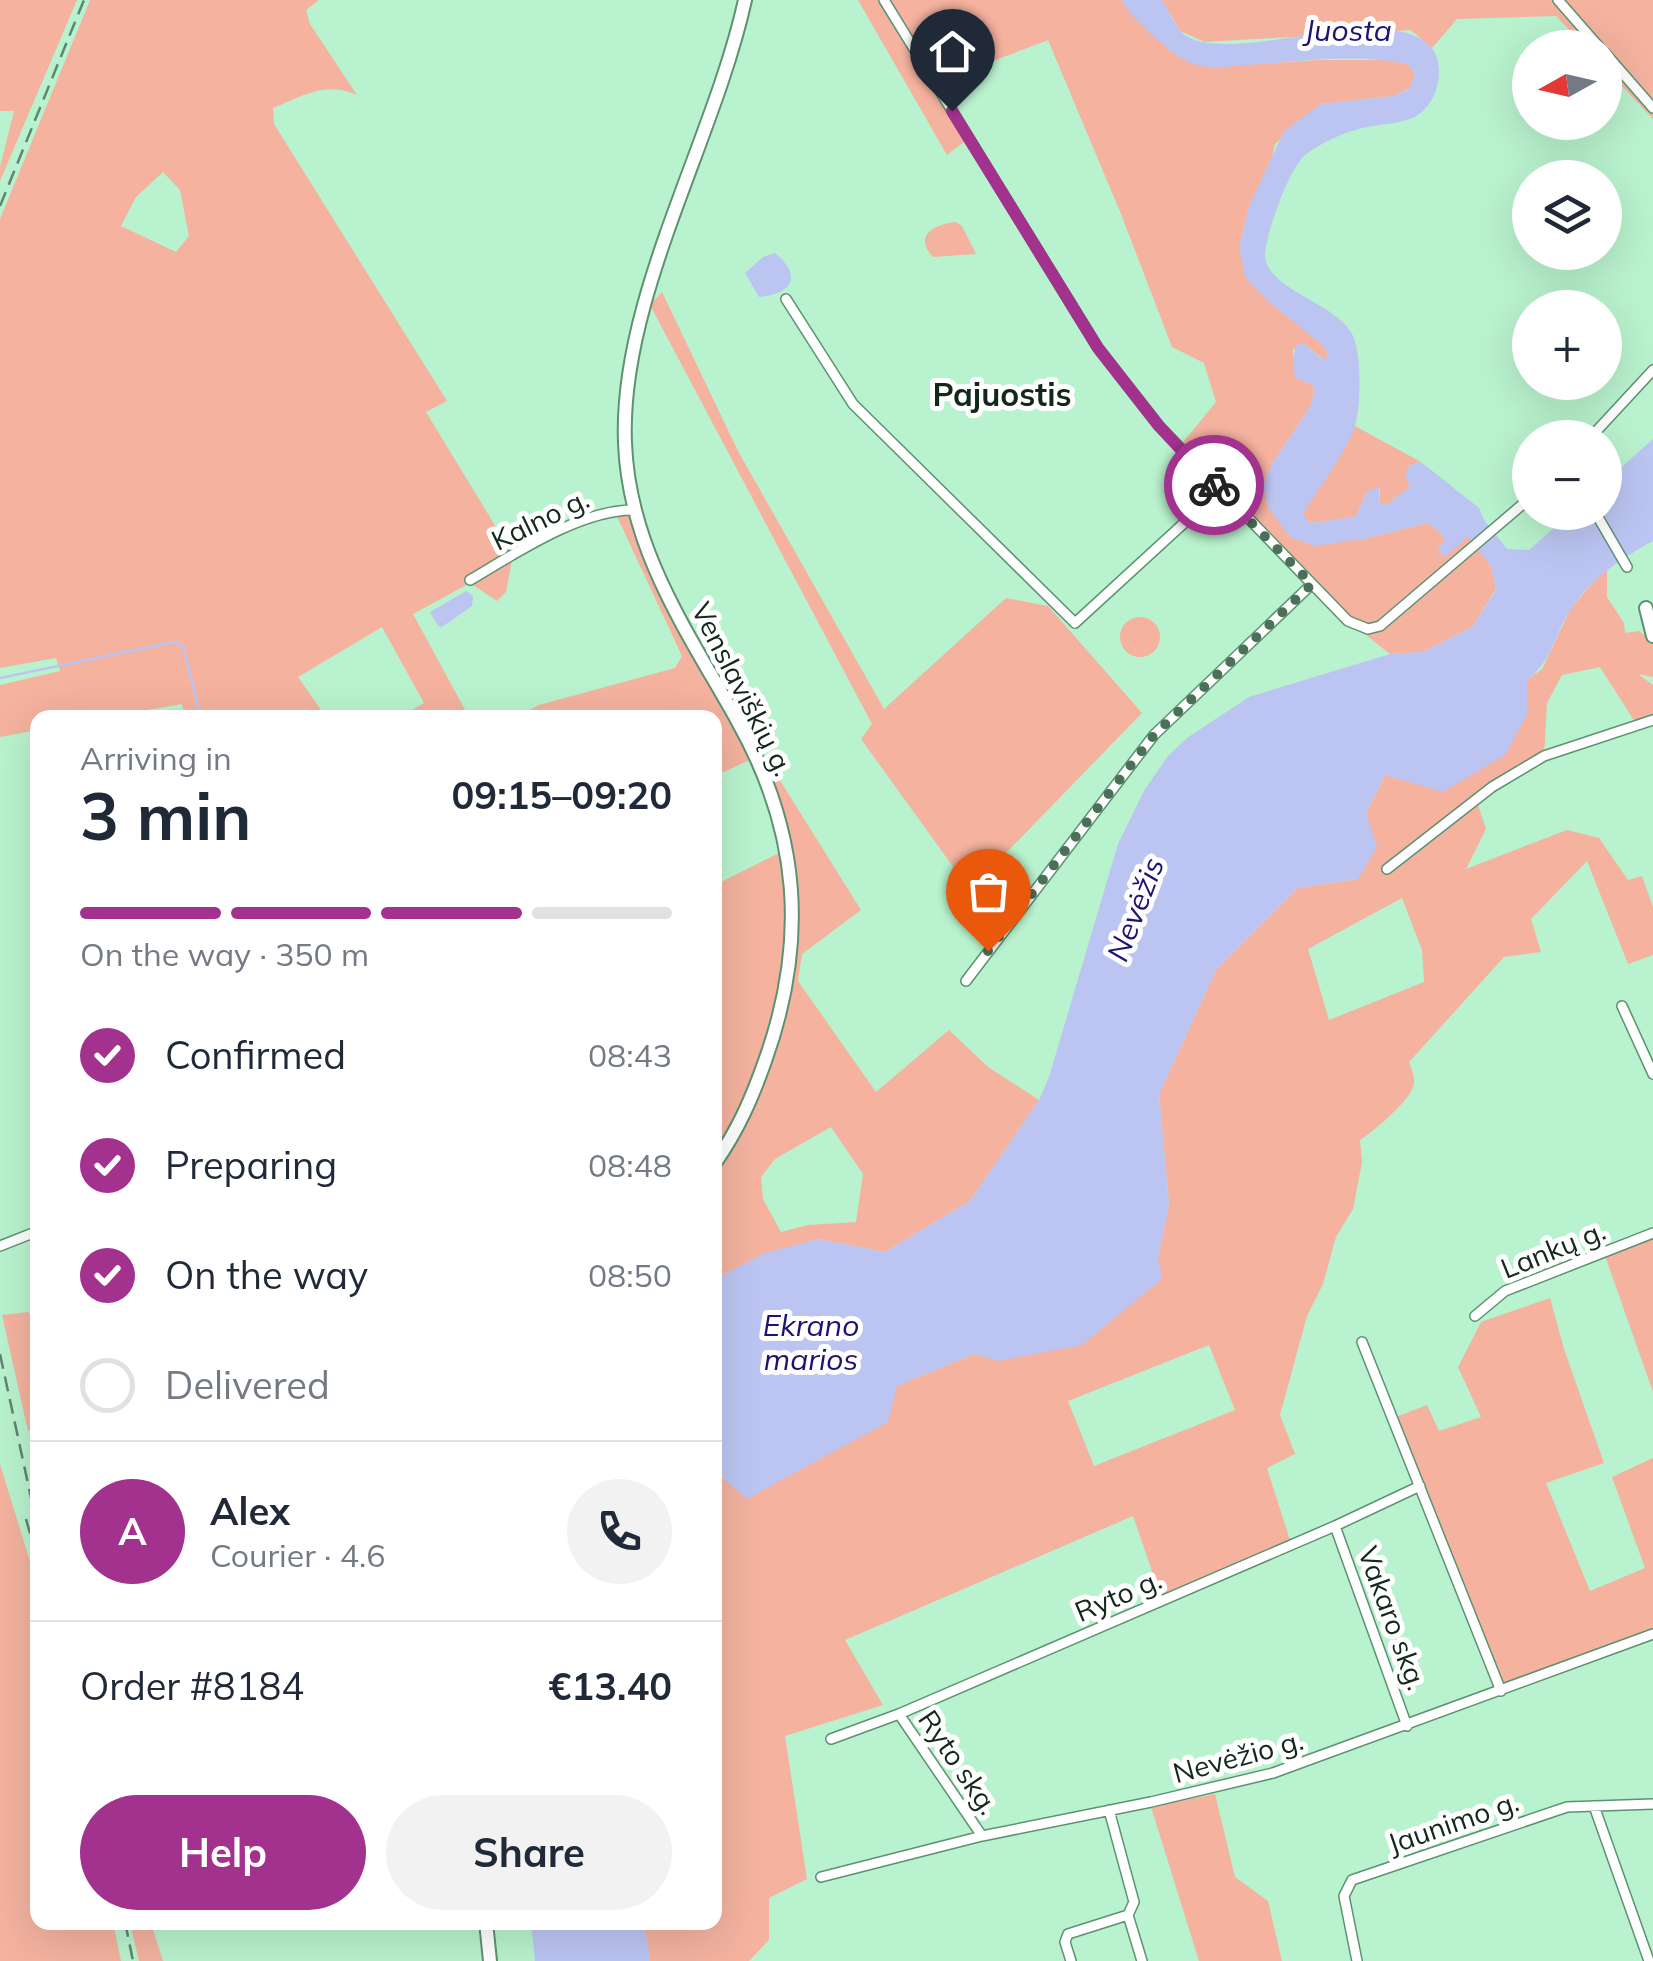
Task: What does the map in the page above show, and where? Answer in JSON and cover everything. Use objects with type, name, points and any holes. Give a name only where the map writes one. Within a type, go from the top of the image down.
[{"type":"main road","name":"Venslaviškių g.","points":[[722,1152],[747,1111],[782,1007],[791,960],[791,871],[763,774],[738,721],[661,584],[633,510],[626,465],[625,400],[628,370],[650,290],[730,60],[745,0]]},
{"type":"main road","points":[[1650,607],[1653,636]]},
{"type":"main road","points":[[487,1930],[490,1961]]},
{"type":"street","points":[[884,0],[1098,348],[1159,426],[1348,621],[1368,630],[1380,626],[1512,515]]},
{"type":"street","points":[[1558,0],[1584,30]]},
{"type":"street","points":[[1622,73],[1653,108]]},
{"type":"street","points":[[786,298],[853,404],[1075,624],[1220,491]]},
{"type":"street","points":[[1607,420],[1653,370]]},
{"type":"street","name":"Kalno g.","points":[[470,580],[602,512],[633,510]]},
{"type":"street","points":[[1606,530],[1628,566]]},
{"type":"street","points":[[966,980],[1154,735],[1312,584]]},
{"type":"street","points":[[1387,869],[1492,787],[1544,756],[1653,720]]},
{"type":"street","points":[[1622,1006],[1653,1074]]},
{"type":"street","name":"Lankų g.","points":[[1475,1316],[1505,1291],[1653,1233]]},
{"type":"street","points":[[0,1246],[30,1234]]},
{"type":"street","points":[[1362,1342],[1501,1691]]},
{"type":"street","name":"Ryto g.","points":[[830,1740],[899,1714],[1420,1486]]},
{"type":"street","name":"Vakaro skg.","points":[[1335,1526],[1408,1726]]},
{"type":"street","name":"Nevėžio g.","points":[[821,1876],[982,1836],[1274,1774],[1653,1634]]},
{"type":"street","name":"Ryto skg.","points":[[899,1714],[982,1836]]},
{"type":"street","name":"Jaunimo g.","points":[[1357,1961],[1344,1896],[1352,1880],[1567,1807],[1653,1804]]},
{"type":"street","points":[[1594,1806],[1648,1961]]},
{"type":"street","points":[[1109,1810],[1134,1902],[1128,1916],[1142,1961]]},
{"type":"street","points":[[1071,1961],[1065,1942],[1068,1934],[1128,1916]]},
{"type":"shaded area","points":[[0,0],[77,0],[0,181],[14,111],[0,111]]},
{"type":"shaded area","points":[[90,0],[319,0],[306,10],[310,24],[357,95],[334,89],[304,95],[273,108],[274,124],[447,401],[426,412],[513,555],[506,592],[497,601],[470,583],[413,614],[465,710],[412,710],[424,703],[382,627],[298,677],[321,710],[183,710],[182,704],[147,710],[30,710],[30,731],[0,737],[0,685],[60,671],[56,658],[0,668],[0,219]],"holes":[[[163,172],[180,190],[189,236],[176,252],[121,226],[136,197]]]},
{"type":"shaded area","points":[[858,0],[1121,0],[1171,51],[1209,67],[1317,60],[1386,60],[1408,64],[1415,75],[1410,88],[1394,96],[1321,104],[1275,144],[1270,166],[1249,206],[1239,248],[1304,328],[1326,348],[1328,358],[1323,359],[1303,343],[1293,350],[1296,378],[1312,384],[1315,390],[1310,407],[1272,464],[1290,537],[1364,539],[1427,523],[1445,540],[1468,536],[1491,566],[1496,589],[1472,627],[1423,652],[1390,654],[1348,621],[1179,447],[1216,402],[1204,363],[1172,347],[1048,40],[936,83],[969,138],[947,155]]},
{"type":"shaded area","points":[[1162,0],[1653,0],[1653,119],[1622,86],[1622,30],[1570,30],[1556,16],[1457,19],[1432,48],[1411,30],[1205,42],[1180,31]]},
{"type":"shaded area","points":[[956,222],[976,254],[933,257],[925,243],[929,232]]},
{"type":"shaded area","points":[[662,292],[738,451],[884,709],[1006,598],[1048,606],[1142,713],[970,890],[861,739],[872,724],[650,305]]},
{"type":"shaded area","points":[[1355,426],[1421,462],[1410,465],[1410,487],[1380,505],[1380,488],[1367,492],[1355,517],[1310,523],[1302,514]]},
{"type":"shaded area","points":[[614,510],[633,510],[646,550],[756,757],[722,773],[722,710],[530,710],[675,668],[682,656]]},
{"type":"shaded area","points":[[1607,566],[1607,597],[1624,623],[1625,633],[1639,631],[1653,642],[1653,677],[1638,674],[1653,685],[1653,720],[1637,725],[1600,667],[1562,675],[1547,703],[1544,756],[1476,799],[1486,829],[1466,869],[1567,830],[1599,838],[1628,880],[1642,876],[1653,907],[1653,955],[1628,964],[1587,861],[1531,919],[1541,952],[1504,957],[1409,1062],[1414,1084],[1405,1100],[1360,1140],[1362,1162],[1353,1209],[1336,1237],[1323,1284],[1307,1316],[1280,1415],[1295,1454],[1267,1468],[1290,1540],[1161,1597],[1133,1516],[845,1640],[883,1705],[785,1736],[807,1879],[769,1898],[769,1940],[749,1961],[650,1961],[645,1930],[722,1930],[722,1475],[726,1481],[897,1386],[974,1354],[999,1361],[1158,1258],[1169,1204],[1159,1094],[1216,970],[1298,888],[1358,879],[1366,813],[1385,775],[1443,791],[1527,715],[1527,680],[1542,669],[1571,608]],"holes":[[[1402,898],[1422,950],[1424,982],[1329,1020],[1308,949]],[[1209,1345],[1235,1410],[1094,1466],[1068,1401]]]},
{"type":"shaded area","points":[[1140,617],[1154,623],[1160,637],[1154,651],[1140,657],[1126,651],[1120,637],[1126,623]]},
{"type":"shaded area","points":[[751,734],[861,910],[802,954],[798,981],[876,1092],[949,1030],[988,1067],[1039,1100],[970,1201],[885,1252],[818,1239],[765,1254],[722,1276],[722,1161],[737,1140],[768,1073],[791,991],[799,903],[775,788]],"holes":[[[831,1127],[863,1174],[856,1222],[808,1225],[781,1232],[763,1199],[761,1177],[775,1159]]]},
{"type":"shaded area","points":[[787,849],[794,894],[771,1044],[722,1148],[722,882]]},
{"type":"shaded area","points":[[1653,1230],[1653,1392],[1603,1250]]},
{"type":"shaded area","points":[[1550,1298],[1604,1463],[1546,1483],[1590,1591],[1645,1568],[1612,1477],[1653,1458],[1653,1634],[1502,1684],[1396,1417],[1427,1405],[1439,1431],[1481,1417],[1458,1367],[1481,1322]]},
{"type":"shaded area","points":[[29,1312],[30,1316],[28,1431],[2,1315]]},
{"type":"shaded area","points":[[0,1464],[30,1561],[30,1930],[114,1930],[121,1961],[0,1961]]},
{"type":"shaded area","points":[[1215,1794],[1235,1877],[1268,1901],[1282,1961],[1199,1961],[1151,1807]]},
{"type":"shaded area","points":[[132,1930],[153,1930],[163,1961],[139,1961]]},
{"type":"water","name":"Ekrano marios","points":[[1121,0],[1162,0],[1183,34],[1211,43],[1382,29],[1411,34],[1431,47],[1436,56],[1439,76],[1427,106],[1412,118],[1351,131],[1305,155],[1286,186],[1270,231],[1265,253],[1267,265],[1287,285],[1342,321],[1355,340],[1359,363],[1360,389],[1353,432],[1303,514],[1310,523],[1355,517],[1367,492],[1379,486],[1380,504],[1389,503],[1410,487],[1405,474],[1410,465],[1421,462],[1479,508],[1507,549],[1529,550],[1552,530],[1622,530],[1622,467],[1653,439],[1653,541],[1609,569],[1573,606],[1543,664],[1527,680],[1527,715],[1505,755],[1443,792],[1385,775],[1366,813],[1377,847],[1358,879],[1298,888],[1216,970],[1159,1094],[1169,1204],[1158,1258],[1162,1279],[1082,1345],[998,1361],[974,1354],[897,1386],[888,1422],[747,1499],[722,1475],[722,1275],[765,1253],[818,1239],[885,1252],[970,1201],[1039,1100],[1118,844],[1145,789],[1168,756],[1187,738],[1249,697],[1390,654],[1423,652],[1472,627],[1496,590],[1491,566],[1468,537],[1445,557],[1437,549],[1445,540],[1427,523],[1315,546],[1290,537],[1268,507],[1263,485],[1272,464],[1310,407],[1315,390],[1312,384],[1296,378],[1295,346],[1303,343],[1322,359],[1327,357],[1326,348],[1245,277],[1239,248],[1249,206],[1284,131],[1321,104],[1394,96],[1409,89],[1415,75],[1408,64],[1372,59],[1207,67],[1190,63],[1162,44]]},
{"type":"water","points":[[775,253],[789,269],[790,282],[779,292],[759,297],[745,273],[763,257]]},
{"type":"water","points":[[466,591],[473,596],[472,606],[438,626],[430,612]]},
{"type":"water","points":[[532,1930],[645,1930],[650,1961],[535,1961]]},
{"type":"waterway","points":[[0,678],[174,642],[183,646],[199,710]]},
{"type":"railway","points":[[0,206],[84,0]]},
{"type":"railway","points":[[0,1354],[30,1493]]},
{"type":"railway","points":[[26,1519],[30,1533]]},
{"type":"railway","points":[[127,1930],[133,1961]]},
{"type":"way so far","points":[[988,951],[1154,735],[1312,584],[1214,485]]},
{"type":"district","name":"Pajuostis","points":[[1002,394]]},
{"type":"route","points":[[952,111],[1098,348],[1159,426],[1214,485]]},
{"type":"water label","name":"Juosta","points":[[1348,30]]},
{"type":"water label","name":"Nevėžis","points":[[1135,909]]}]
